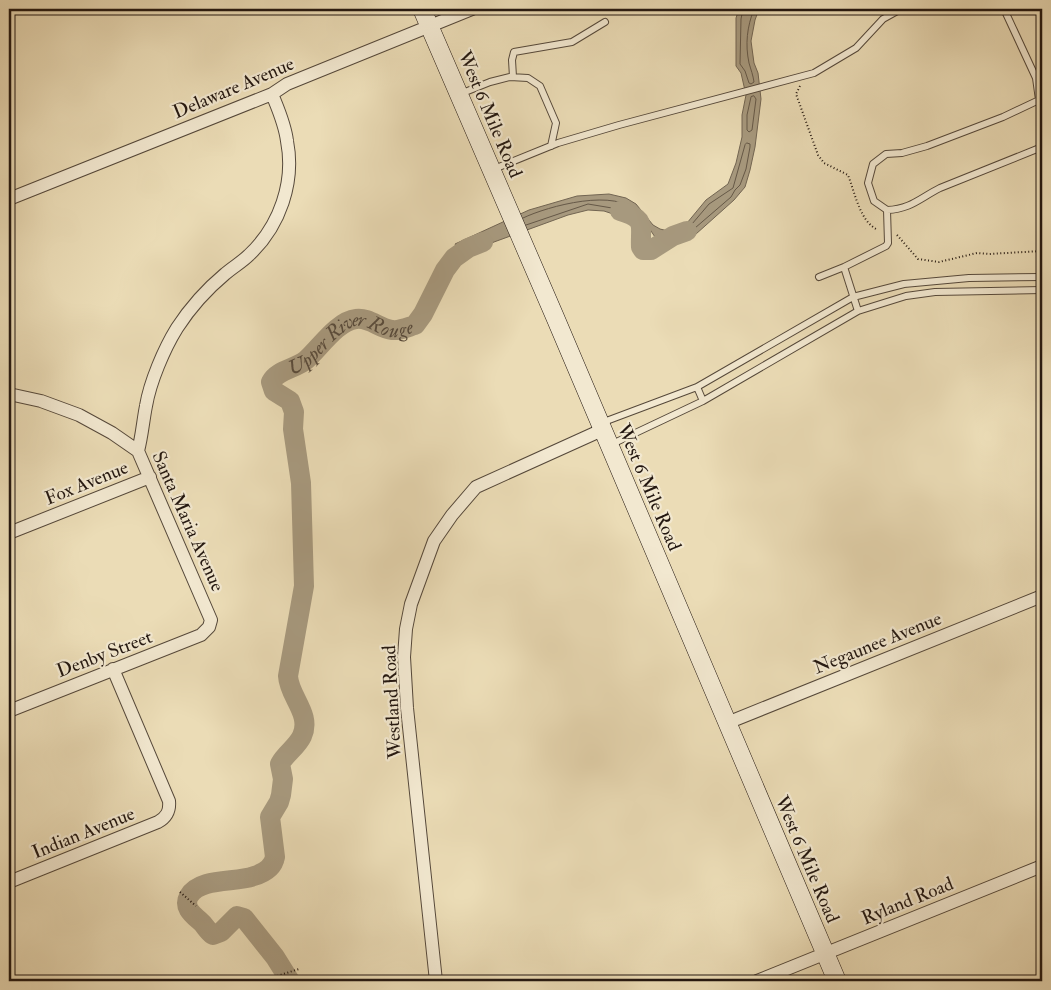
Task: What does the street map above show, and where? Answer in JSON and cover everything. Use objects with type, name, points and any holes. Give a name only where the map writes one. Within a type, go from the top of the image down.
[{"type":"main road","name":"West 6 Mile Road","points":[[422,9],[837,981]]},
{"type":"street","name":"Delaware Avenue","points":[[9,199],[272,94],[288,84],[472,9]]},
{"type":"street","points":[[138,451],[146,404],[161,361],[177,328],[209,289],[226,273],[248,257],[259,245],[271,228],[282,206],[288,178],[289,153],[284,125],[272,94]]},
{"type":"street","name":"Santa Maria Avenue","points":[[9,394],[41,401],[79,415],[112,433],[138,451],[210,614],[209,627]]},
{"type":"street","name":"Westland Road","points":[[436,981],[407,708],[404,657],[406,629],[411,604],[434,541],[452,515],[476,487],[604,433]]},
{"type":"street","name":"Fox Avenue","points":[[9,533],[150,477]]},
{"type":"street","name":"Negaunee Avenue","points":[[727,723],[1042,596]]},
{"type":"street","name":"Denby Street","points":[[9,711],[201,635],[209,627]]},
{"type":"street","name":"Indian Avenue","points":[[9,882],[158,822],[168,812],[169,801],[113,669]]},
{"type":"street","name":"Ryland Road","points":[[757,981],[1042,866]]},
{"type":"lane","points":[[492,170],[551,146],[619,125],[742,90],[814,73],[856,48],[883,19],[889,9]]},
{"type":"lane","points":[[883,19],[901,9]]},
{"type":"lane","points":[[1004,9],[1036,78],[1042,110]]},
{"type":"lane","points":[[513,77],[512,60],[514,52],[572,42],[605,22]]},
{"type":"lane","points":[[459,95],[490,82],[513,77],[528,78],[540,86],[556,122],[551,146]]},
{"type":"lane","points":[[1039,100],[1003,117],[927,146],[902,153],[886,154],[873,164],[868,183],[874,201],[887,210],[911,206],[925,195],[940,188],[1042,147]]},
{"type":"lane","points":[[819,277],[882,250],[888,243],[887,210]]},
{"type":"lane","points":[[844,267],[858,311]]},
{"type":"lane","points":[[604,433],[697,387],[853,297],[904,284],[969,278],[1042,277]]},
{"type":"lane","points":[[604,433],[703,400],[858,311],[906,296],[935,292],[1042,290]]},
{"type":"lane","points":[[697,387],[703,400]]},
{"type":"path","points":[[180,892],[196,906]]},
{"type":"path","points":[[274,977],[299,969]]},
{"type":"water","points":[[739,9],[759,9],[751,41],[761,99],[750,170],[745,187],[734,200],[696,234],[675,241],[668,246],[657,240],[649,228],[604,211],[588,210],[568,215],[494,242],[462,257],[455,244],[529,210],[577,196],[609,194],[626,198],[636,204],[653,225],[668,231],[677,229],[687,223],[706,200],[728,184],[736,163],[742,137],[742,115],[746,95],[741,73],[736,66],[736,18]]},
{"type":"waterway","name":"Upper River Rouge","points":[[620,211],[638,220],[641,228],[641,247],[643,250],[651,250],[673,236],[687,231]]},
{"type":"waterway","name":"Upper River Rouge","points":[[290,981],[275,957],[244,918],[237,916],[221,932],[213,935],[191,913],[187,904],[189,896],[201,886],[254,876],[265,872],[272,864],[275,857],[270,817],[281,795],[283,779],[280,764],[300,740],[304,728],[302,713],[289,684],[288,676],[304,586],[301,483],[293,429],[294,412],[290,401],[274,391],[271,382],[277,375],[306,360],[335,330],[349,321],[361,319],[392,330],[415,325],[423,314],[445,270],[454,258],[468,248],[483,242]]}]
